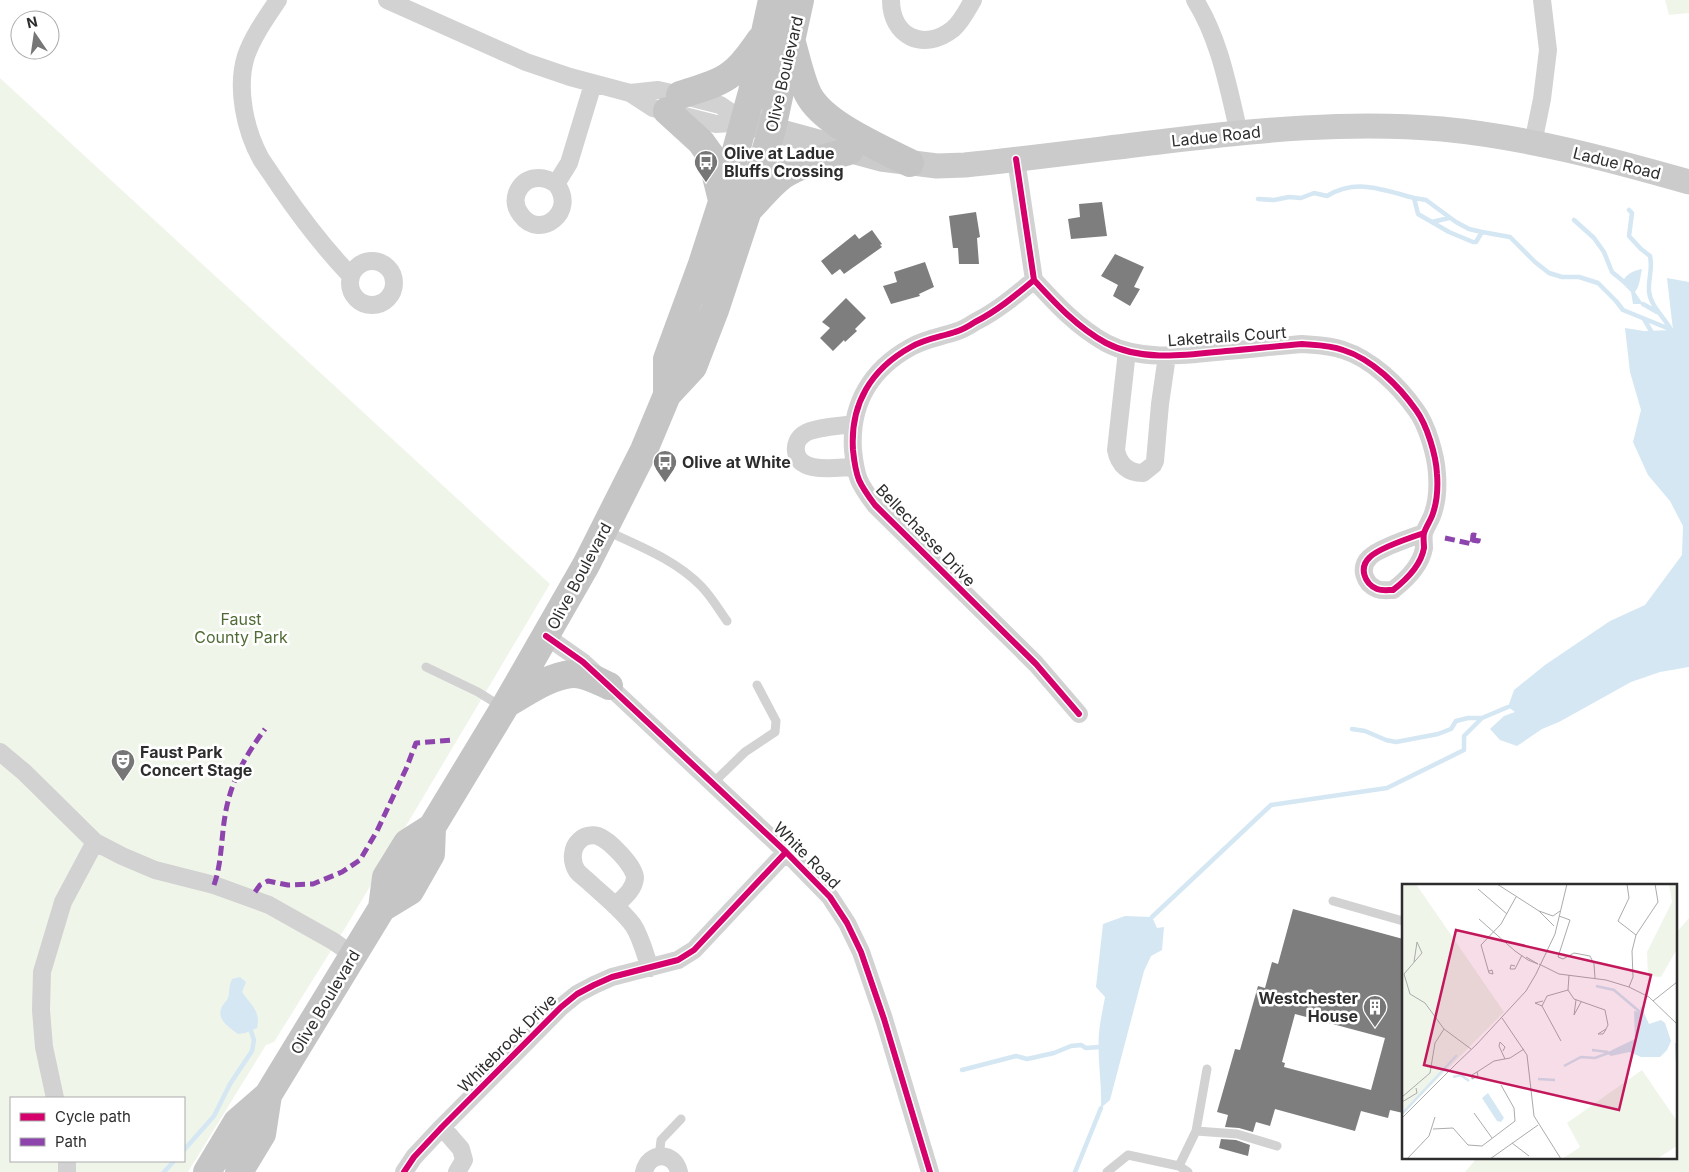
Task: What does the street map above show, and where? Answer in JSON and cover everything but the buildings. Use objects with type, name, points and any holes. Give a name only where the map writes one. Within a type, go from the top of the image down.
[{"type":"main road","name":"Olive Boulevard","points":[[667,395],[667,359],[702,264],[722,202],[745,122],[772,0]]},
{"type":"main road","name":"Olive Boulevard","points":[[207,1172],[237,1122],[268,1095],[382,908],[386,877],[407,843],[432,827],[546,636],[604,530],[644,450],[667,395],[693,367],[724,286],[772,130],[800,0]]},
{"type":"main road","points":[[722,202],[711,156],[674,103],[733,73],[745,61],[765,33]]},
{"type":"main road","points":[[792,42],[809,95],[820,109],[837,124],[910,163]]},
{"type":"main road","name":"Ladue Road","points":[[745,122],[849,151],[910,163],[937,166],[965,165],[1239,133],[1334,126],[1442,129],[1533,143],[1582,153],[1689,182]]},
{"type":"main road","points":[[748,210],[769,187],[783,176],[806,164],[849,151]]},
{"type":"main road","points":[[505,706],[548,681],[571,674],[591,678],[609,686]]},
{"type":"main road","name":"Olive Boulevard","points":[[239,1172],[262,1134],[268,1095]]},
{"type":"street","points":[[278,0],[259,29],[246,56],[242,80],[243,102],[248,126],[261,158],[294,208],[332,256],[351,276]]},
{"type":"street","points":[[388,0],[526,62],[593,84],[630,93],[653,108],[674,103],[716,124],[745,122]]},
{"type":"street","points":[[891,0],[891,9],[896,25],[906,34],[918,40],[930,40],[942,36],[954,28],[973,0]]},
{"type":"street","points":[[1195,0],[1212,33],[1239,133]]},
{"type":"street","points":[[1533,143],[1542,99],[1548,50],[1542,0]]},
{"type":"street","points":[[556,184],[568,163],[593,84]]},
{"type":"street","points":[[1016,159],[1034,280]]},
{"type":"street","name":"Laketrails Court","points":[[1034,280],[1047,295],[1084,329],[1106,343],[1126,351],[1167,356],[1302,344],[1324,345],[1344,350],[1363,358],[1400,390],[1417,411],[1434,452],[1437,494],[1433,515],[1424,533]]},
{"type":"street","name":"Bellechasse Drive","points":[[1034,280],[978,321],[956,332],[913,346],[895,356],[878,371],[864,391],[855,414],[852,438],[854,467],[863,490],[880,511],[1036,664],[1079,714]]},
{"type":"street","name":"Laketrails Court","points":[[1126,351],[1116,450],[1121,465],[1137,473],[1144,473],[1155,461],[1160,404],[1167,356]]},
{"type":"street","points":[[854,424],[804,434],[796,444],[796,450],[800,461],[811,468],[854,467]]},
{"type":"street","name":"White Road","points":[[546,636],[583,662],[786,852],[830,896],[847,923],[861,952],[905,1086],[930,1172]]},
{"type":"street","points":[[0,752],[24,772],[95,842],[155,870],[214,885],[269,905],[333,941],[353,955]]},
{"type":"street","points":[[55,1097],[43,1038],[41,1010],[42,972],[63,902],[95,842]]},
{"type":"street","name":"Whitebrook Drive","points":[[404,1172],[414,1157],[442,1127],[577,994],[612,977],[678,960],[694,950],[786,852]]},
{"type":"street","points":[[616,906],[633,925],[641,941],[650,968]]},
{"type":"street","points":[[442,1127],[463,1153],[464,1160],[457,1172]]},
{"type":"street","points":[[644,1172],[647,1164],[659,1156],[673,1161],[679,1172]]},
{"type":"lane","points":[[604,530],[644,548],[676,566],[702,586],[727,621]]},
{"type":"lane","points":[[426,667],[505,706]]},
{"type":"lane","points":[[712,784],[745,752],[775,732],[776,721],[757,685]]},
{"type":"lane","points":[[1333,901],[1402,921]]},
{"type":"lane","points":[[1179,1166],[1196,1130],[1207,1069]]},
{"type":"lane","points":[[659,1156],[661,1140],[680,1119]]},
{"type":"lane","points":[[1196,1130],[1237,1134],[1277,1146]]},
{"type":"lane","points":[[1107,1172],[1128,1155],[1179,1166],[1188,1172]]},
{"type":"green space","points":[[1665,0],[1689,0],[1689,13],[1669,15]]},
{"type":"green space","name":"Faust County Park","points":[[0,78],[550,584],[347,925],[274,1042],[266,1045],[188,1172],[0,1172]]},
{"type":"green space","points":[[1689,918],[1689,1172],[1465,1172],[1475,1160],[1676,1160],[1676,933]]},
{"type":"water","points":[[1642,269],[1635,292],[1643,304],[1633,304],[1631,292],[1622,283],[1630,273]]},
{"type":"water","points":[[1667,278],[1689,282],[1689,667],[1660,672],[1631,682],[1559,722],[1542,729],[1517,746],[1500,740],[1490,729],[1504,716],[1515,712],[1508,707],[1514,690],[1545,665],[1610,621],[1645,605],[1682,555],[1683,526],[1670,501],[1648,475],[1633,442],[1641,410],[1630,372],[1625,328],[1644,331],[1673,330]]},
{"type":"water","points":[[1125,916],[1152,917],[1157,928],[1164,927],[1162,950],[1151,956],[1144,971],[1110,1100],[1101,1108],[1099,1042],[1105,997],[1096,987],[1103,924]]},
{"type":"water","points":[[240,977],[246,982],[242,992],[254,1008],[258,1022],[257,1028],[238,1034],[225,1023],[220,1013],[228,998],[232,979]]},
{"type":"waterway","points":[[1258,199],[1301,198],[1314,193],[1327,196],[1338,191],[1360,187],[1381,189],[1414,198],[1418,214],[1449,232],[1473,242],[1476,242],[1482,232],[1510,237],[1549,273],[1562,277],[1579,277],[1598,283],[1623,310],[1672,330]]},
{"type":"waterway","points":[[1414,198],[1426,200],[1456,222],[1469,229],[1482,232]]},
{"type":"waterway","points":[[1629,210],[1632,213],[1629,236],[1650,256],[1650,296],[1654,306],[1670,328]]},
{"type":"waterway","points":[[1432,222],[1449,218]]},
{"type":"waterway","points":[[1574,220],[1594,238],[1604,252],[1612,272],[1623,281]]},
{"type":"waterway","points":[[1643,304],[1657,312]]},
{"type":"waterway","points":[[1644,319],[1651,331]]},
{"type":"waterway","points":[[1152,917],[1271,805],[1387,788],[1464,750],[1464,736],[1482,718],[1508,707]]},
{"type":"waterway","points":[[1352,729],[1365,731],[1396,742],[1438,734],[1451,729],[1456,721],[1468,718],[1482,718]]},
{"type":"waterway","points":[[185,1149],[214,1116],[230,1084],[252,1051],[254,1040],[251,1031]]},
{"type":"waterway","points":[[962,1070],[1016,1056],[1027,1059],[1054,1053],[1071,1046],[1099,1047]]},
{"type":"waterway","points":[[1075,1172],[1101,1108]]},
{"type":"waterway","points":[[164,1172],[173,1162]]},
{"type":"marked path","points":[[1445,538],[1472,544],[1473,535],[1479,536],[1478,541],[1472,540]]},
{"type":"marked path","points":[[214,885],[219,868],[227,804],[239,770],[265,729]]},
{"type":"marked path","points":[[255,892],[260,885],[268,881],[288,885],[313,884],[342,872],[360,860],[377,831],[416,743],[454,740]]},
{"type":"cycle path","points":[[1016,159],[1034,280],[1076,322],[1095,337],[1120,349],[1134,353],[1165,356],[1302,344],[1323,346],[1338,348],[1354,354],[1384,374],[1409,401],[1424,424],[1435,458],[1437,490],[1434,511],[1424,533],[1424,548],[1420,560],[1408,577],[1393,590],[1379,590],[1366,580],[1364,566],[1370,557],[1387,547],[1424,533]]},
{"type":"cycle path","points":[[1034,280],[983,318],[960,330],[916,344],[885,366],[874,377],[859,403],[853,433],[853,454],[859,480],[875,505],[1036,664],[1079,714]]},
{"type":"cycle path","points":[[546,636],[583,662],[786,852],[830,897],[847,923],[861,952],[884,1019],[930,1172]]},
{"type":"cycle path","points":[[404,1172],[414,1157],[442,1127],[561,1007],[577,994],[612,977],[678,960],[694,950],[786,852]]},
{"type":"place","name":"Olive at Ladue Bluffs Crossing","points":[[706,183]]},
{"type":"place","name":"Olive at White","points":[[665,483]]},
{"type":"place","name":"Faust Park Concert Stage","points":[[123,782]]},
{"type":"place","name":"Westchester House","points":[[1375,1028]]}]
